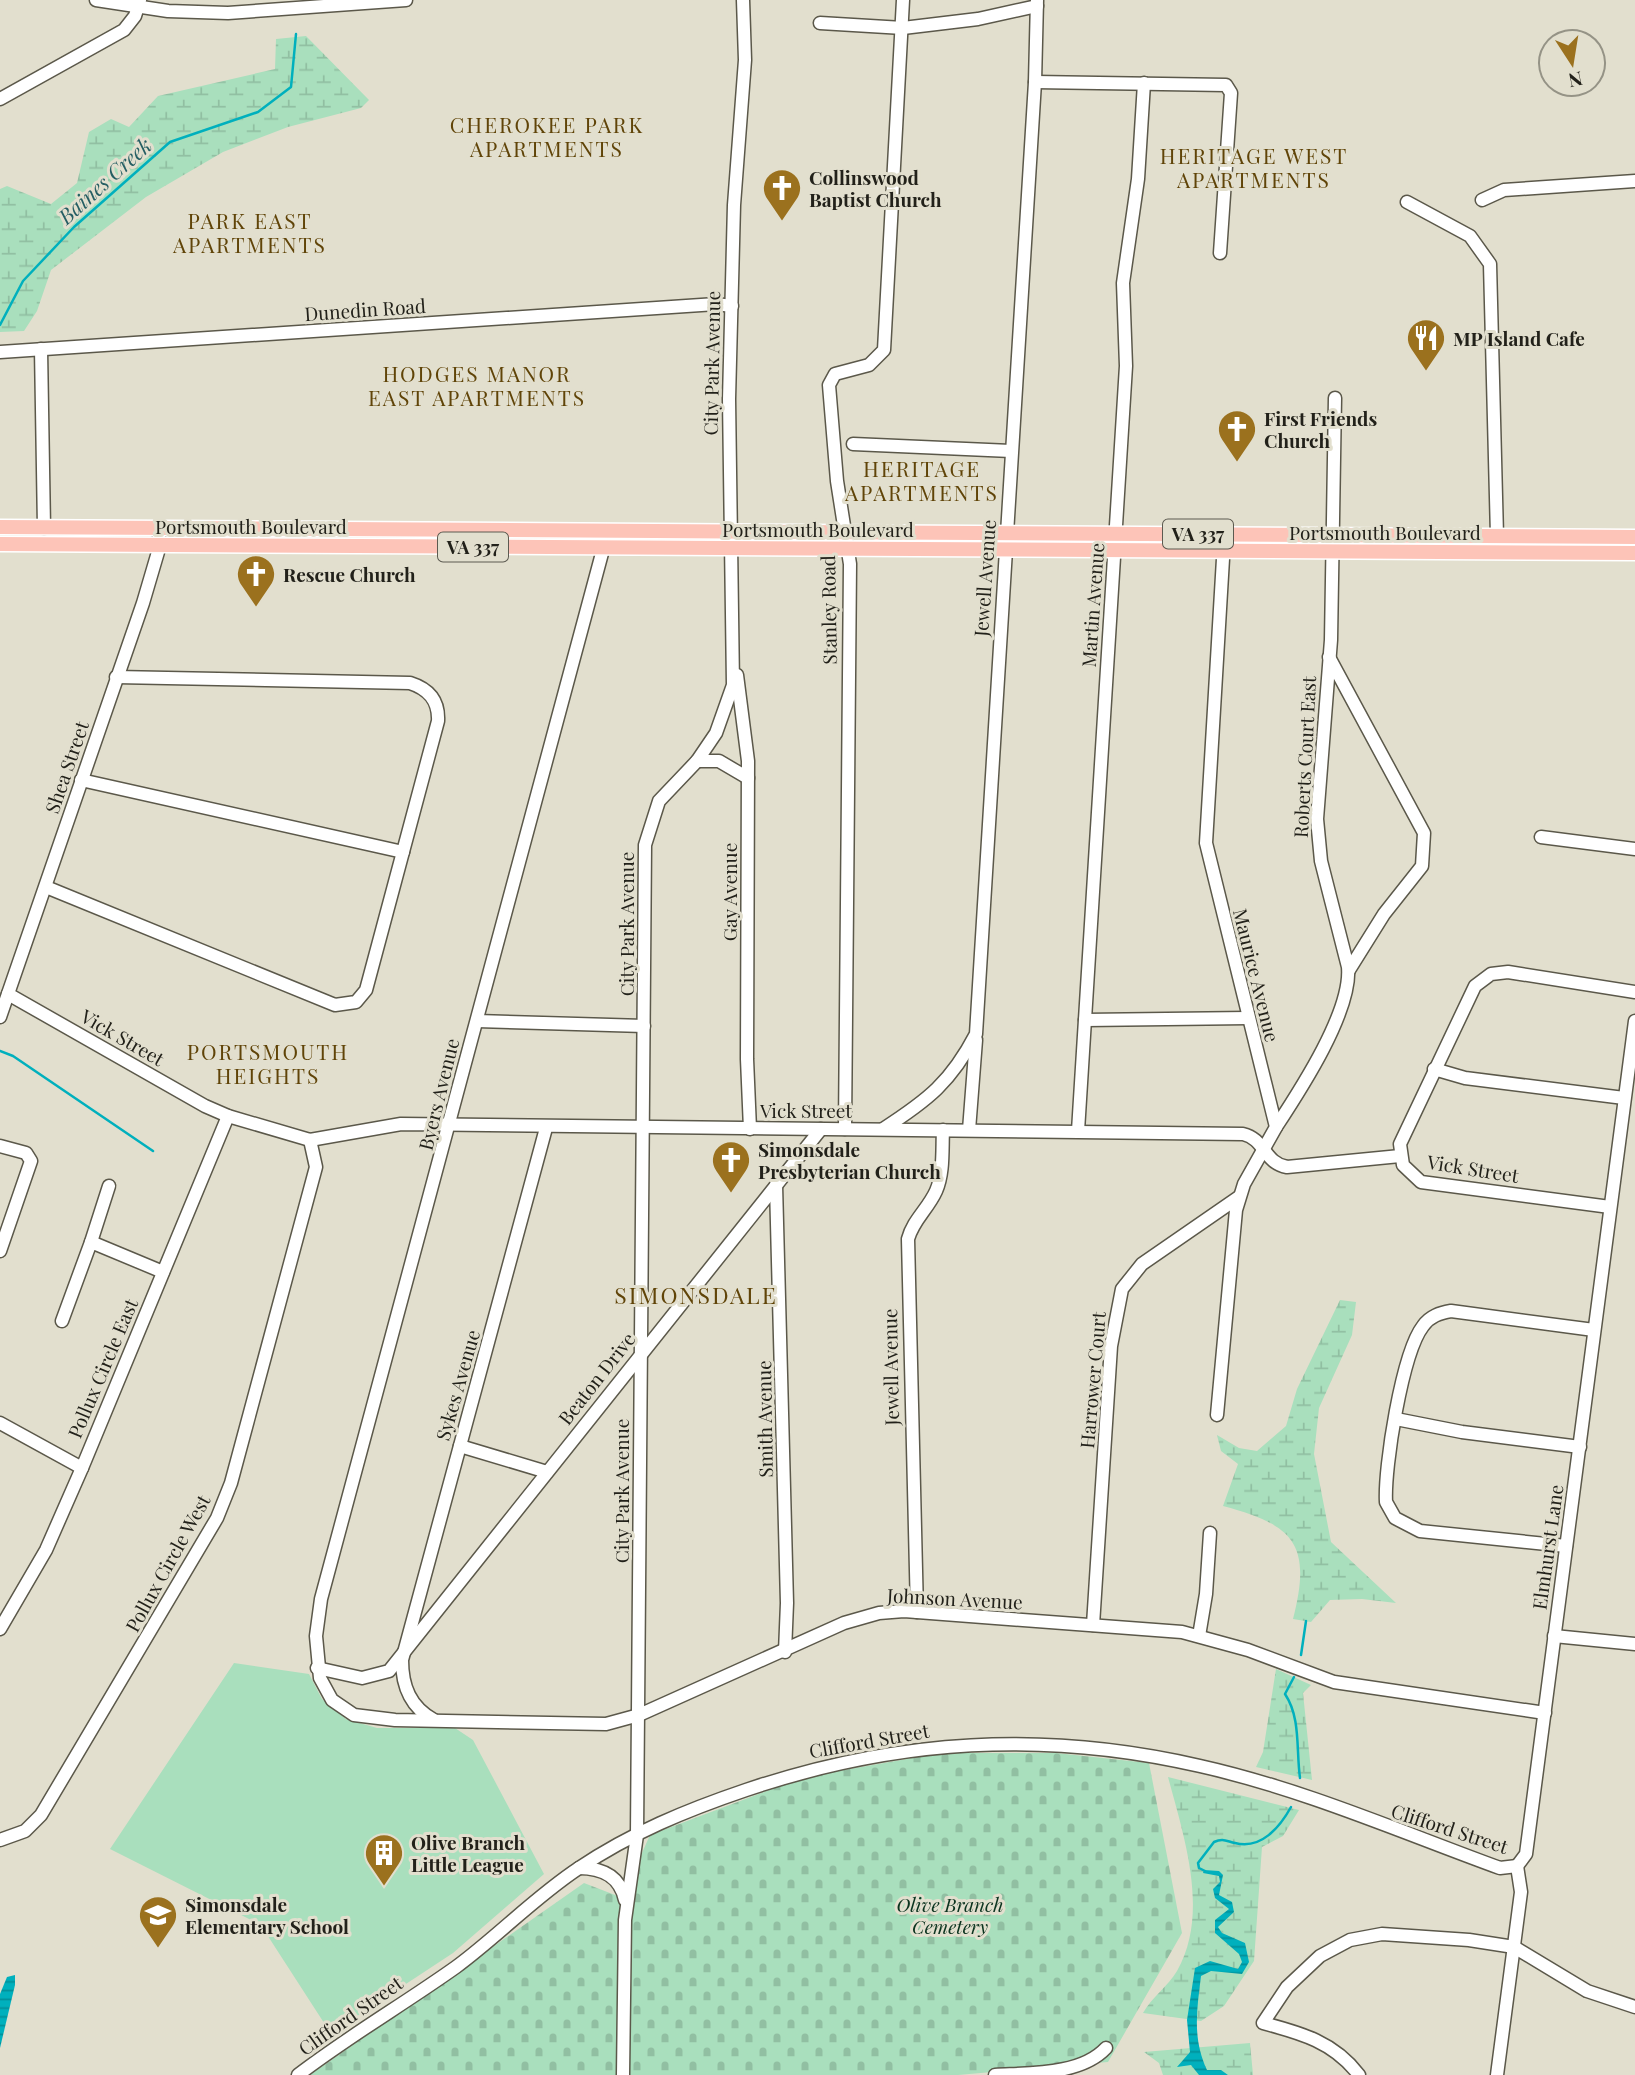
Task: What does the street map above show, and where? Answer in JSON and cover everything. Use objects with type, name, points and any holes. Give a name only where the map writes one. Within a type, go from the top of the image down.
[{"type":"main road","name":"Portsmouth Boulevard","points":[[0,527],[1635,537]]},
{"type":"main road","name":"Portsmouth Boulevard","points":[[0,544],[1635,553]]},
{"type":"street","points":[[96,0],[228,13],[406,0]]},
{"type":"street","name":"City Park Avenue","points":[[623,2075],[626,1903],[637,1835],[645,845],[648,829],[667,788],[697,761],[724,718],[733,685],[733,548],[728,462],[733,205],[745,60],[743,0]]},
{"type":"street","name":"Stanley Road","points":[[845,1129],[850,564],[843,533],[829,385],[835,374],[869,365],[884,350],[903,0]]},
{"type":"street","points":[[0,99],[117,34],[131,23],[139,3]]},
{"type":"street","points":[[820,23],[903,28],[978,19],[1037,3]]},
{"type":"street","name":"Jewell Avenue","points":[[969,1130],[1035,82],[1037,3]]},
{"type":"street","points":[[1035,82],[1222,83],[1230,88],[1220,253]]},
{"type":"street","name":"Martin Avenue","points":[[1078,1131],[1126,366],[1123,283],[1138,179],[1144,83]]},
{"type":"street","points":[[1482,200],[1503,190],[1635,181]]},
{"type":"street","points":[[1407,202],[1470,236],[1490,264],[1493,276],[1497,536],[1503,552]]},
{"type":"street","name":"Dunedin Road","points":[[0,352],[716,304],[732,306]]},
{"type":"street","points":[[41,349],[44,528]]},
{"type":"street","name":"Roberts Court East","points":[[1276,1127],[1296,1096],[1343,1007],[1349,970],[1318,841],[1334,535],[1335,398]]},
{"type":"street","points":[[853,444],[1011,451]]},
{"type":"street","name":"Shea Street","points":[[0,1017],[145,596],[158,545],[159,528]]},
{"type":"street","name":"Byers Avenue","points":[[317,1668],[316,1636],[321,1599],[608,531]]},
{"type":"street","name":"Maurice Avenue","points":[[1224,534],[1206,843],[1276,1127]]},
{"type":"street","name":"Gay Avenue","points":[[733,657],[741,695],[748,778],[747,1059],[750,1129]]},
{"type":"street","points":[[1329,657],[1424,833],[1426,844],[1422,866],[1416,878],[1384,914],[1349,970]]},
{"type":"street","points":[[46,887],[335,1005],[356,1002],[367,986],[436,726],[438,716],[433,698],[426,690],[410,683],[116,677]]},
{"type":"street","points":[[697,761],[709,760],[730,765],[748,778]]},
{"type":"street","points":[[81,780],[403,852]]},
{"type":"street","points":[[1541,837],[1635,849]]},
{"type":"street","points":[[1400,1156],[1404,1131],[1475,986],[1491,974],[1508,972],[1559,978],[1635,992]]},
{"type":"street","name":"Vick Street","points":[[8,994],[205,1106],[228,1116],[310,1140],[379,1126],[644,1126],[1243,1134],[1253,1136],[1276,1165],[1287,1167],[1400,1156],[1408,1173],[1421,1182],[1610,1207]]},
{"type":"street","points":[[1085,1020],[1248,1018]]},
{"type":"street","points":[[477,1021],[644,1026]]},
{"type":"street","name":"Elmhurst Lane","points":[[1497,2075],[1521,1892],[1517,1866],[1526,1854],[1635,1021]]},
{"type":"street","name":"Jewell Avenue","points":[[882,1130],[937,1092],[961,1063],[976,1034]]},
{"type":"street","points":[[1434,1069],[1465,1077],[1623,1098]]},
{"type":"street","name":"Pollux Circle East","points":[[0,1629],[46,1550],[228,1116]]},
{"type":"street","points":[[1217,1415],[1239,1197],[1263,1147],[1276,1127]]},
{"type":"street","name":"Sykes Avenue","points":[[404,1652],[546,1128]]},
{"type":"street","name":"Beaton Drive","points":[[317,1668],[370,1678],[388,1671],[821,1129]]},
{"type":"street","name":"Jewell Avenue","points":[[916,1612],[908,1240],[911,1228],[929,1203],[941,1178],[943,1130]]},
{"type":"street","name":"Pollux Circle West","points":[[0,1840],[25,1831],[41,1815],[217,1518],[231,1483],[316,1167],[310,1140]]},
{"type":"street","points":[[0,1146],[26,1153],[31,1161],[0,1251]]},
{"type":"street","name":"Smith Avenue","points":[[776,1185],[787,1590],[785,1651]]},
{"type":"street","points":[[62,1321],[109,1186]]},
{"type":"street","name":"Harrower Court","points":[[1093,1625],[1111,1346],[1122,1289],[1142,1264],[1239,1197]]},
{"type":"street","points":[[91,1242],[163,1272]]},
{"type":"street","points":[[1566,1546],[1420,1531],[1403,1524],[1389,1510],[1385,1490],[1396,1419],[1420,1329],[1436,1315],[1451,1311],[1594,1330]]},
{"type":"street","points":[[1396,1419],[1462,1432],[1580,1447]]},
{"type":"street","points":[[0,1423],[82,1468]]},
{"type":"street","points":[[460,1446],[547,1472]]},
{"type":"street","points":[[1199,1636],[1206,1594],[1210,1533]]},
{"type":"street","name":"Johnson Avenue","points":[[317,1668],[332,1700],[355,1715],[395,1720],[589,1725],[639,1715],[861,1617],[916,1612],[1199,1636],[1248,1650],[1334,1682],[1545,1713]]},
{"type":"street","points":[[1554,1636],[1635,1644]]},
{"type":"street","points":[[404,1652],[402,1672],[407,1693],[420,1711],[434,1720]]},
{"type":"street","name":"Clifford Street","points":[[298,2075],[467,1958],[579,1868],[637,1835],[697,1806],[832,1763],[973,1744],[1041,1744],[1156,1756],[1244,1777],[1500,1868],[1517,1866]]},
{"type":"street","points":[[579,1868],[598,1869],[613,1877],[626,1903]]},
{"type":"street","points":[[1359,2075],[1333,2048],[1294,2031],[1263,2023],[1297,1976],[1321,1956],[1350,1940],[1404,1934],[1514,1947],[1587,1991],[1635,2007]]},
{"type":"street","points":[[995,2075],[1077,2066],[1098,2057],[1107,2048]]},
{"type":"green space","points":[[306,36],[369,100],[361,108],[288,127],[223,152],[146,197],[51,270],[37,311],[24,331],[0,332],[0,189],[7,186],[51,204],[77,183],[89,132],[111,119],[129,127],[158,96],[275,69],[276,39]]},
{"type":"green space","points":[[1340,1300],[1356,1302],[1352,1335],[1319,1408],[1314,1454],[1331,1542],[1396,1603],[1362,1599],[1330,1600],[1311,1622],[1293,1619],[1300,1573],[1298,1556],[1292,1542],[1267,1521],[1223,1506],[1238,1464],[1221,1451],[1217,1435],[1239,1448],[1257,1451],[1286,1426],[1297,1389]]},
{"type":"green space","points":[[234,1663],[309,1674],[322,1699],[346,1719],[377,1728],[455,1728],[473,1740],[544,1874],[453,1953],[336,2030],[326,2026],[264,1930],[255,1922],[110,1849]]},
{"type":"green space","points":[[1276,1669],[1311,1685],[1303,1693],[1312,1780],[1256,1767],[1263,1752]]},
{"type":"green space","name":"Olive Branch Cemetery","points":[[941,1753],[1056,1753],[1149,1763],[1182,1933],[1108,2062],[958,2075],[310,2075],[584,1883],[628,1900],[629,1882],[650,1835],[804,1777]]},
{"type":"green space","points":[[1168,1777],[1299,1810],[1283,1836],[1262,1847],[1254,1961],[1224,2006],[1201,2021],[1143,2013],[1177,1971],[1187,1948],[1192,1925],[1193,1900],[1187,1849]]},
{"type":"green space","points":[[1250,2043],[1253,2075],[1163,2075],[1159,2063],[1144,2052]]},
{"type":"water","points":[[1204,1870],[1219,1871],[1223,1875],[1219,1895],[1232,1902],[1234,1912],[1218,1927],[1222,1933],[1245,1943],[1249,1962],[1242,1974],[1211,1971],[1201,1976],[1197,2035],[1202,2058],[1207,2070],[1221,2070],[1228,2075],[1199,2075],[1191,2065],[1177,2067],[1190,2052],[1187,2020],[1195,1968],[1210,1961],[1238,1969],[1242,1962],[1239,1954],[1215,1933],[1215,1920],[1229,1909],[1215,1898],[1213,1889],[1220,1882],[1219,1876],[1203,1873]]},
{"type":"water","points":[[15,1975],[0,2048],[0,1994],[7,1977]]},
{"type":"waterway","name":"Baines Creek","points":[[0,325],[23,281],[74,227],[170,142],[258,112],[291,87],[296,34]]},
{"type":"waterway","points":[[0,1051],[13,1056],[153,1151]]},
{"type":"waterway","points":[[1301,1655],[1306,1621]]},
{"type":"waterway","points":[[1294,1677],[1285,1694],[1296,1723],[1300,1778]]},
{"type":"waterway","points":[[1205,1871],[1199,1868],[1198,1863],[1214,1842],[1222,1840],[1244,1844],[1261,1840],[1275,1829],[1291,1807]]},
{"type":"place","name":"Collinswood Baptist Church","points":[[782,222]]},
{"type":"place","name":"MP Island Cafe","points":[[1426,372]]},
{"type":"place","name":"First Friends Church","points":[[1237,463]]},
{"type":"place","name":"Rescue Church","points":[[256,608]]},
{"type":"place","name":"Simonsdale Presbyterian Church","points":[[731,1194]]},
{"type":"place","name":"Olive Branch Little League","points":[[384,1887]]},
{"type":"place","name":"Simonsdale Elementary School","points":[[158,1949]]},
{"type":"district","name":"CHEROKEE PARK APARTMENTS","points":[[547,136]]},
{"type":"district","name":"HERITAGE WEST APARTMENTS","points":[[1254,167]]},
{"type":"district","name":"PARK EAST APARTMENTS","points":[[250,232]]},
{"type":"district","name":"HODGES MANOR EAST APARTMENTS","points":[[477,385]]},
{"type":"district","name":"HERITAGE APARTMENTS","points":[[922,480]]},
{"type":"district","name":"PORTSMOUTH HEIGHTS","points":[[268,1063]]},
{"type":"district","name":"SIMONSDALE","points":[[696,1294]]}]
